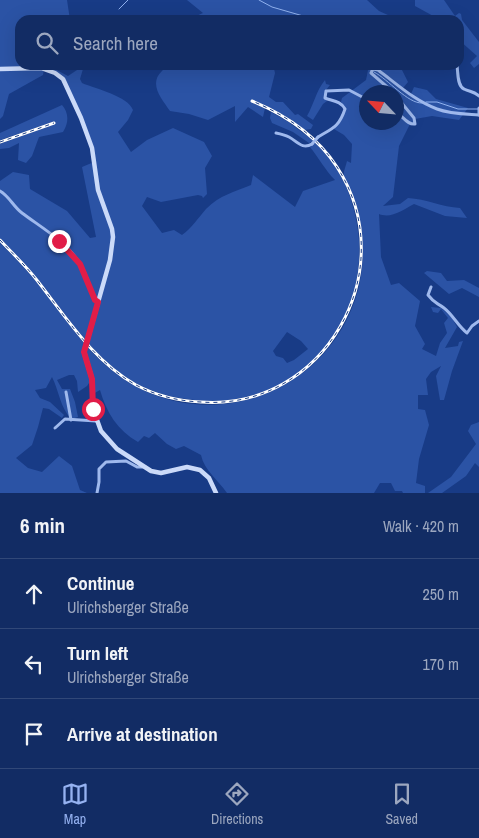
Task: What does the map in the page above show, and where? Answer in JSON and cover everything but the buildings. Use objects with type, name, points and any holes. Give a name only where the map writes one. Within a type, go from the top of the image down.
[{"type":"street","points":[[0,69],[15,69]]},
{"type":"street","points":[[47,70],[63,79],[81,118],[92,148],[98,190],[112,233],[112,252],[84,355],[92,379],[96,421],[101,431],[111,443],[142,466],[160,473],[180,468],[196,468],[209,478],[216,493]]},
{"type":"street","points":[[386,85],[372,71],[378,70],[399,85]]},
{"type":"street","points":[[458,70],[460,85],[464,90],[474,91],[479,96]]},
{"type":"street","points":[[404,89],[437,109],[464,114],[479,111]]},
{"type":"street","points":[[276,133],[289,137],[303,146],[308,146],[318,137],[332,131],[345,109],[334,101],[325,98],[326,91],[345,90],[354,91],[359,94]]},
{"type":"street","points":[[404,106],[414,118],[415,124],[410,124],[404,117]]},
{"type":"street","points":[[0,191],[6,194],[20,212],[59,241],[80,264],[95,300],[98,302]]},
{"type":"street","points":[[431,287],[428,294],[435,304],[444,308],[467,334],[472,326],[479,321]]},
{"type":"street","points":[[66,392],[71,420]]},
{"type":"street","points":[[55,428],[66,419],[96,421]]},
{"type":"street","points":[[97,493],[99,469],[106,462],[126,461],[142,466]]},
{"type":"shaded area","points":[[0,0],[67,0],[69,15],[15,15],[15,70],[44,70],[43,75],[9,94],[3,116],[0,119]]},
{"type":"shaded area","points":[[187,0],[367,0],[379,11],[388,15],[198,15],[203,13]]},
{"type":"shaded area","points":[[415,0],[444,0],[454,15],[431,15],[415,6]]},
{"type":"shaded area","points":[[464,23],[479,42],[479,64],[474,68],[470,63],[477,56],[464,44]]},
{"type":"shaded area","points":[[46,70],[57,70],[68,76],[77,70],[83,70],[80,79],[82,83],[118,97],[130,105],[133,110],[128,120],[118,132],[131,152],[147,140],[173,128],[204,142],[212,156],[205,168],[207,194],[203,198],[198,195],[161,202],[147,197],[142,206],[162,233],[174,230],[182,235],[217,200],[251,185],[253,175],[295,207],[303,191],[335,180],[310,147],[315,142],[323,149],[341,175],[355,214],[359,252],[355,288],[343,321],[323,350],[298,373],[268,390],[233,399],[195,400],[180,398],[165,395],[137,384],[121,374],[94,349],[32,272],[0,238],[0,181],[13,172],[29,175],[30,189],[67,211],[90,238],[96,237],[82,167],[94,162],[92,148],[63,79]],"holes":[[[287,332],[301,341],[308,349],[287,363],[283,358],[276,356],[273,351]]]},
{"type":"shaded area","points":[[163,70],[274,70],[269,97],[276,102],[283,102],[295,115],[298,114],[313,125],[311,129],[304,130],[282,114],[253,100],[252,103],[265,108],[263,117],[248,107],[235,122],[235,106],[208,120],[170,111],[156,86],[158,76]]},
{"type":"shaded area","points":[[368,70],[402,70],[408,82],[404,87],[404,85],[359,85],[366,80]]},
{"type":"shaded area","points":[[325,80],[326,84],[330,85],[326,90],[325,99],[327,101],[313,120],[307,116]]},
{"type":"shaded area","points":[[359,85],[359,130],[404,130],[404,89],[411,94],[414,87],[427,90],[436,99],[468,108],[459,120],[432,116],[415,119],[416,123],[410,124],[399,146],[393,197],[383,206],[400,204],[408,198],[415,199],[460,208],[467,218],[445,216],[414,204],[392,215],[379,214],[381,257],[391,285],[399,283],[420,301],[415,326],[425,344],[422,349],[436,356],[440,343],[447,333],[444,323],[448,318],[441,309],[438,313],[433,312],[431,307],[441,308],[452,318],[457,327],[445,348],[458,346],[459,342],[463,341],[444,400],[440,400],[436,376],[441,366],[431,372],[426,379],[428,395],[418,395],[418,409],[425,410],[429,425],[419,459],[416,483],[425,486],[425,493],[403,493],[402,491],[395,491],[391,483],[380,483],[374,493],[227,493],[208,470],[201,455],[184,446],[176,449],[155,433],[149,438],[144,436],[138,442],[131,438],[119,427],[109,413],[100,390],[93,394],[91,380],[87,386],[78,392],[77,381],[74,375],[69,375],[57,380],[62,389],[70,389],[78,417],[71,419],[67,414],[52,377],[46,388],[35,390],[40,398],[50,402],[64,415],[62,418],[49,409],[43,408],[32,445],[16,458],[28,468],[42,472],[59,456],[72,466],[80,490],[87,493],[0,493],[0,243],[34,279],[83,342],[105,365],[118,375],[152,394],[188,403],[225,404],[260,396],[293,380],[321,357],[343,326],[358,290],[363,258],[361,225],[356,204],[344,174],[347,161],[351,163],[352,144],[344,135],[334,129],[341,120],[343,113],[342,98]]},
{"type":"shaded area","points":[[62,105],[66,111],[67,118],[63,132],[39,137],[32,156],[26,163],[18,160],[19,143],[9,148],[0,149],[0,144],[54,124],[53,122],[0,140],[0,133]]},
{"type":"shaded area","points":[[271,112],[314,141],[309,143],[293,132],[272,123],[270,118]]},
{"type":"shaded area","points":[[427,271],[441,273],[447,281],[464,280],[479,288],[479,297],[462,288],[449,294],[424,273]]},
{"type":"shaded area","points":[[479,422],[479,467],[475,463],[466,476],[442,493],[428,493],[451,477],[476,444],[468,431],[471,425]]},
{"type":"waterway","points":[[119,9],[128,0]]},
{"type":"waterway","points":[[259,0],[272,7],[300,15]]},
{"type":"waterway","points":[[374,72],[411,100],[422,103]]},
{"type":"waterway","points":[[426,102],[437,102],[458,109],[479,109]]},
{"type":"railway","points":[[0,240],[32,274],[93,351],[106,364],[136,385],[168,397],[201,402],[245,399],[284,384],[316,359],[340,326],[356,289],[361,248],[355,207],[337,167],[329,156],[310,136],[289,120],[252,101]]},
{"type":"railway","points":[[0,142],[54,123]]},
{"type":"route","points":[[59,241],[80,264],[90,284],[95,300],[98,302],[84,348],[84,357],[92,379],[93,409]]}]
